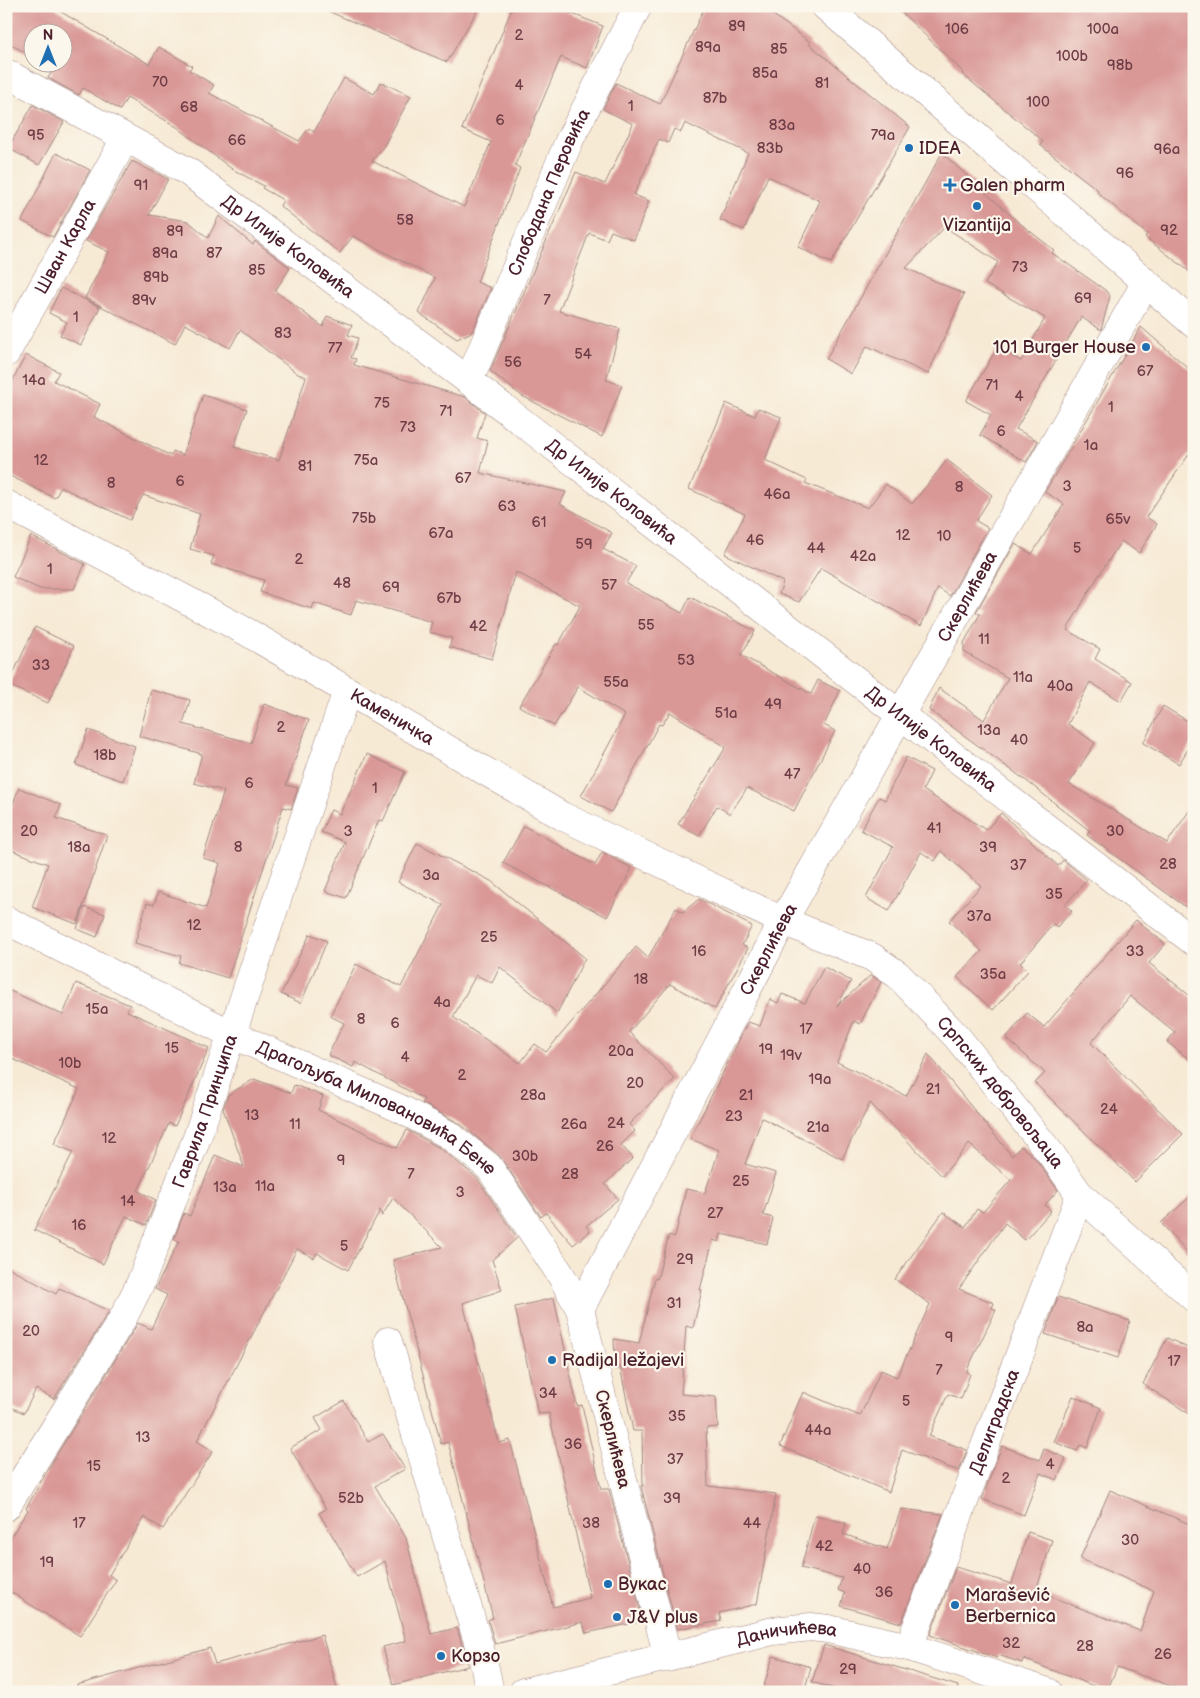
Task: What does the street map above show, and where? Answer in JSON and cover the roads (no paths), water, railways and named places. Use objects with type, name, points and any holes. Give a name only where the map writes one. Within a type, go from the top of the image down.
[{"type":"street","name":"Слободана Перовића","points":[[469,382],[569,141],[638,6]]},
{"type":"street","points":[[825,6],[1145,284],[1194,324]]},
{"type":"street","name":"Др Илије Коловића","points":[[6,73],[187,171],[469,382],[1194,942]]},
{"type":"street","name":"Шван Карла","points":[[6,354],[125,139]]},
{"type":"street","name":"Скерлићева","points":[[668,1658],[580,1309],[783,921],[898,714],[1145,284]]},
{"type":"street","name":"Каменичка","points":[[6,504],[248,632],[562,816],[783,921]]},
{"type":"street","name":"Гаврила Принципа","points":[[6,1507],[123,1318],[140,1284],[176,1194],[347,691]]},
{"type":"street","name":"Драгољуба Миловановића Бене","points":[[6,920],[231,1034],[400,1109],[449,1135],[470,1149],[489,1167],[515,1202],[562,1274],[580,1309]]},
{"type":"street","name":"Српских добровољаца","points":[[783,921],[872,957],[898,975],[957,1037],[1051,1154],[1080,1195],[1194,1298]]},
{"type":"street","name":"Делиградска","points":[[908,1647],[1080,1195]]},
{"type":"street","points":[[388,1341],[490,1692]]},
{"type":"street","name":"Даничићева","points":[[523,1692],[773,1631],[811,1626],[908,1647],[1048,1692]]},
{"type":"place","name":"IDEA","points":[[909,148]]},
{"type":"place","name":"Galen pharm","points":[[950,185]]},
{"type":"place","name":"Vizantija","points":[[977,206]]},
{"type":"place","name":"101 Burger House","points":[[1146,347]]},
{"type":"place","name":"Radijal ležajevi","points":[[552,1360]]},
{"type":"place","name":"Вукас","points":[[608,1584]]},
{"type":"place","name":"Marašević Berbernica","points":[[955,1605]]},
{"type":"place","name":"J&V plus","points":[[617,1617]]},
{"type":"place","name":"Корзо","points":[[441,1656]]}]
